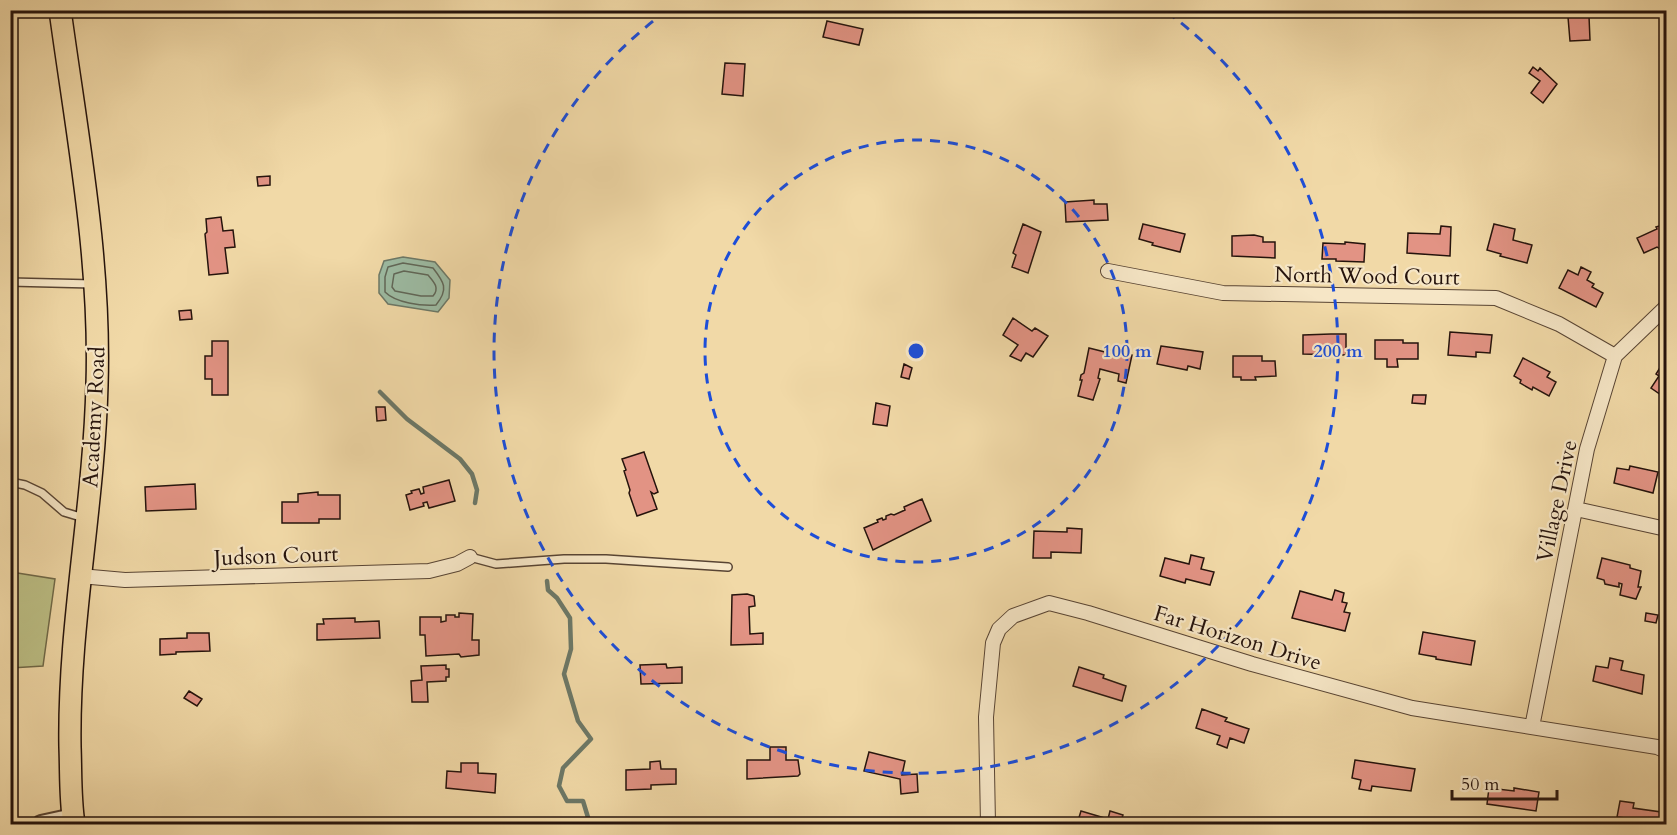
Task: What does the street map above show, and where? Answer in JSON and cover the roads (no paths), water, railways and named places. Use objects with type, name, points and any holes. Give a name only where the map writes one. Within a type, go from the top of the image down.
[{"type":"main road","name":"Academy Road","points":[[60,10],[87,202],[95,284],[97,386],[70,703],[73,821]]},
{"type":"street","name":"North Wood Court","points":[[1108,271],[1223,293],[1496,298],[1559,324],[1615,356]]},
{"type":"street","name":"Village Drive","points":[[1532,727],[1587,449],[1615,356],[1666,308]]},
{"type":"street","points":[[1576,509],[1666,529]]},
{"type":"street","name":"Judson Court","points":[[80,576],[125,580],[429,571],[457,564],[470,557]]},
{"type":"street","name":"Far Horizon Drive","points":[[988,825],[986,717],[993,643],[999,629],[1013,616],[1049,603],[1252,664],[1412,708],[1657,747],[1666,751]]},
{"type":"street","points":[[41,825],[73,821]]},
{"type":"lane","points":[[12,283],[95,284]]},
{"type":"lane","points":[[10,482],[25,485],[42,493],[64,512],[86,518]]},
{"type":"lane","points":[[470,557],[496,564],[595,559],[728,567]]},
{"type":"water","points":[[403,257],[435,262],[450,280],[449,298],[438,312],[388,304],[379,293],[379,275],[384,261]]},
{"type":"waterway","points":[[380,392],[407,419],[460,459],[472,474],[477,490],[475,503]]},
{"type":"waterway","points":[[547,581],[548,590],[557,598],[570,618],[571,649],[564,674],[578,721],[591,739],[563,768],[559,786],[567,801],[583,801],[590,824]]}]
